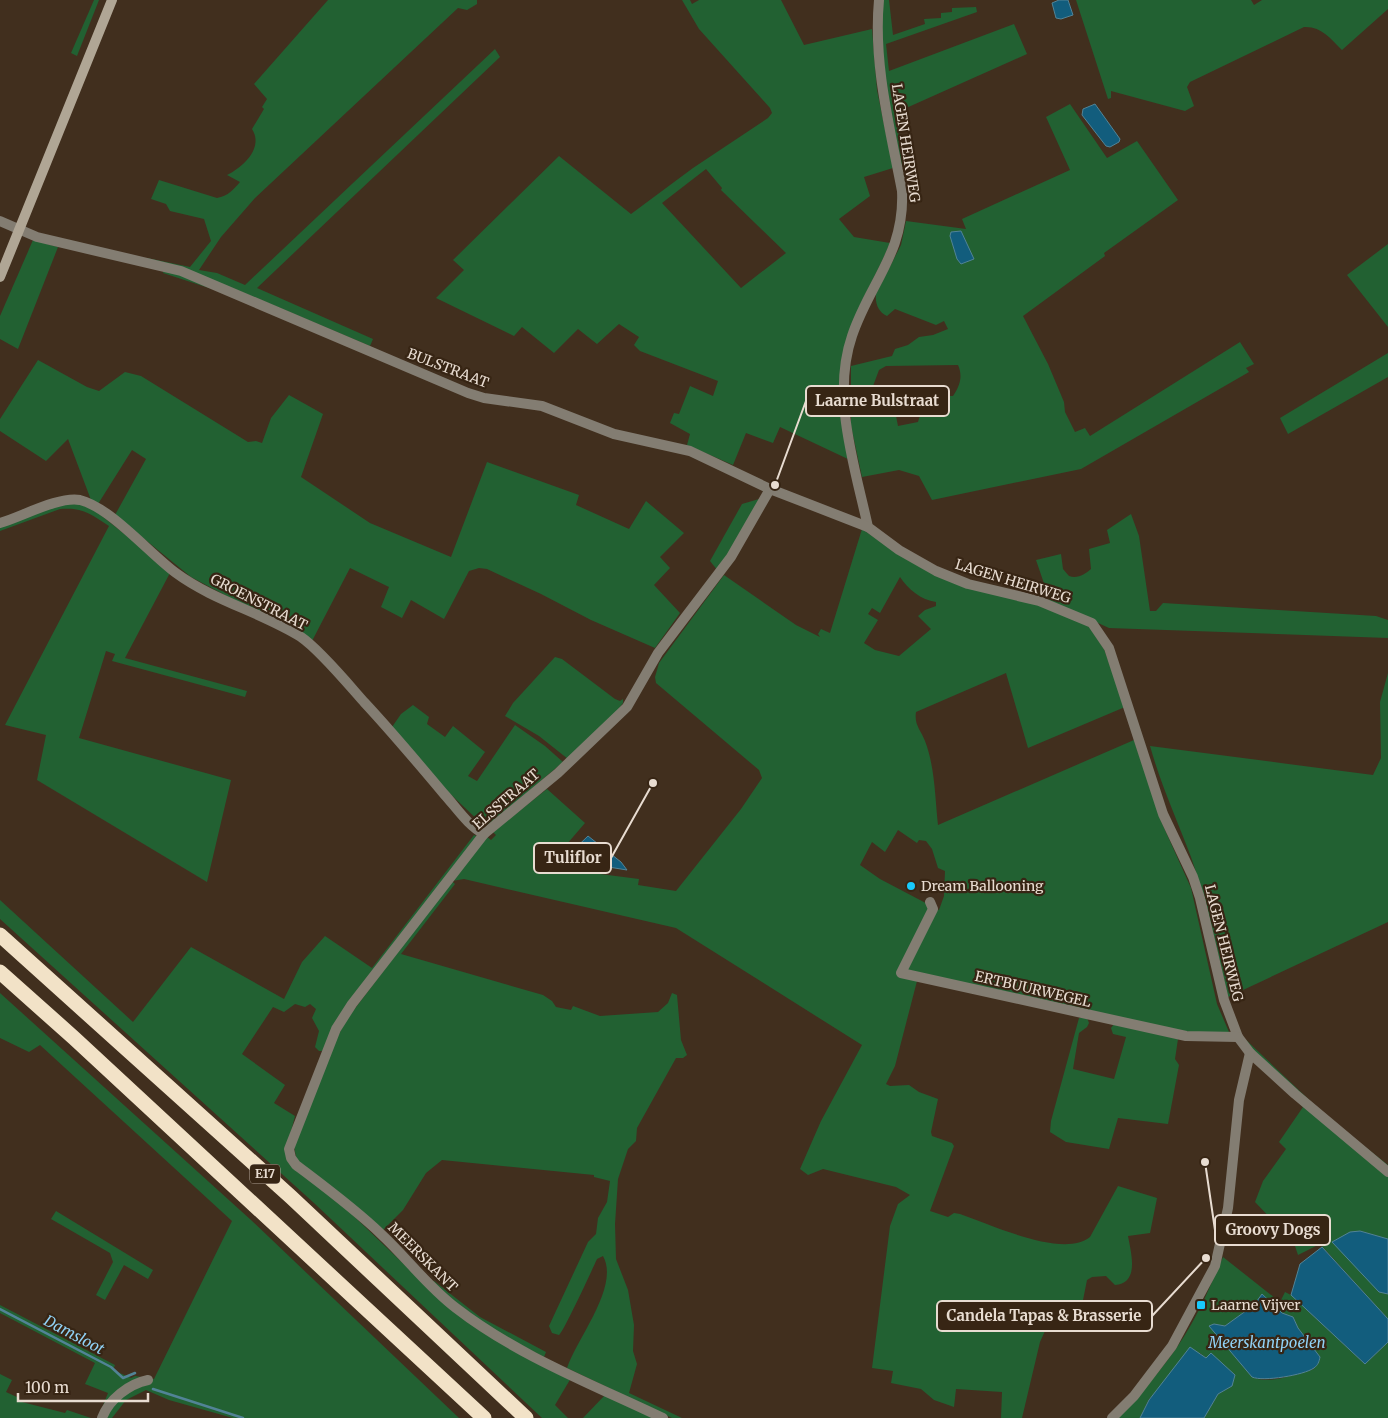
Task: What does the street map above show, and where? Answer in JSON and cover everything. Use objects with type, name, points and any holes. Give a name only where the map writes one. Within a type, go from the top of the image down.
[{"type":"highway","name":"E17","points":[[0,934],[299,1204],[526,1418]]},
{"type":"highway","name":"E17","points":[[0,972],[74,1038],[484,1418]]},
{"type":"main road","points":[[0,277],[112,0]]},
{"type":"street","name":"LAGEN HEIRWEG","points":[[879,0],[876,39],[878,63],[902,191],[903,210],[894,250],[860,315],[847,358],[847,431],[868,527],[899,550],[936,571],[968,584],[1031,598],[1062,609],[1092,623],[1104,638],[1128,700],[1163,814],[1193,877],[1200,898],[1224,1000],[1238,1037],[1250,1053],[1388,1172]]},
{"type":"street","name":"BULSTRAAT","points":[[0,221],[37,236],[181,272],[468,393],[484,398],[542,406],[614,434],[690,451],[770,489],[868,527]]},
{"type":"street","name":"ELSSTRAAT","points":[[289,1149],[340,1023],[484,834],[558,773],[627,707],[658,654],[731,556],[770,489]]},
{"type":"street","name":"GROENSTRAAT","points":[[0,523],[67,501],[80,500],[92,505],[176,573],[196,586],[298,636],[314,649],[365,702],[458,810],[484,834]]},
{"type":"street","name":"ERTBUURWEGEL","points":[[930,902],[933,909],[901,973],[1186,1036],[1238,1037]]},
{"type":"street","points":[[1112,1418],[1134,1396],[1172,1346],[1215,1266],[1228,1208],[1239,1100],[1250,1053]]},
{"type":"street","name":"MEERSKANT","points":[[289,1149],[291,1158],[296,1165],[382,1234],[438,1294],[457,1309],[491,1333],[536,1357],[663,1418]]},
{"type":"street","points":[[102,1418],[110,1404],[118,1396],[136,1382],[148,1380]]},
{"type":"green space","points":[[94,0],[99,0],[77,56],[71,53]]},
{"type":"green space","points":[[328,0],[477,0],[477,4],[467,10],[458,8],[255,198],[221,237],[199,270],[217,273],[245,285],[495,49],[500,57],[257,288],[373,339],[370,346],[230,287],[209,288],[163,273],[165,265],[147,261],[147,258],[190,267],[211,241],[204,219],[170,211],[166,204],[151,199],[159,180],[217,198],[235,188],[240,182],[227,175],[245,162],[254,150],[255,136],[252,129],[264,109],[262,107],[267,99],[254,84]]},
{"type":"green space","points":[[682,0],[690,0],[692,4],[699,0],[781,0],[804,45],[872,29],[877,90],[893,168],[864,177],[870,196],[839,219],[854,237],[890,243],[852,323],[844,352],[850,460],[780,427],[773,443],[746,433],[733,465],[687,445],[690,434],[670,423],[674,413],[679,414],[690,386],[713,396],[718,381],[640,351],[634,345],[639,337],[619,324],[597,344],[578,329],[554,353],[522,327],[514,336],[436,298],[464,270],[453,260],[559,156],[631,214],[693,168],[768,118],[772,113],[770,108],[699,29]],"holes":[[[706,169],[722,188],[721,190],[786,253],[741,288],[662,203]]]},
{"type":"green space","points":[[882,0],[889,0],[893,35],[925,24],[924,19],[941,18],[941,13],[952,12],[952,8],[976,7],[977,12],[886,44],[889,71],[1014,24],[1027,54],[895,113],[904,165],[900,166],[882,65]]},
{"type":"green space","points":[[1076,0],[1251,0],[1254,5],[1262,0],[1388,0],[1388,9],[1342,50],[1321,31],[1304,27],[1190,82],[1187,87],[1194,106],[1185,111],[1111,91],[1111,98],[1108,99]]},
{"type":"green space","points":[[1070,104],[1107,158],[1137,141],[1178,200],[1104,253],[1105,256],[1023,316],[1048,364],[1064,402],[1065,412],[1075,432],[1085,428],[1090,436],[1240,342],[1254,364],[1246,368],[1249,372],[1081,469],[932,500],[919,476],[899,470],[862,477],[851,426],[851,390],[892,396],[898,426],[918,422],[923,410],[935,399],[953,396],[960,381],[958,365],[886,366],[879,370],[873,386],[851,385],[851,366],[892,356],[895,349],[908,345],[919,337],[933,335],[948,329],[944,321],[936,325],[895,309],[887,316],[878,307],[876,294],[901,245],[906,221],[966,229],[962,219],[1070,170],[1046,117]]},
{"type":"green space","points":[[33,240],[58,247],[18,349],[0,339],[0,316]]},
{"type":"green space","points":[[1388,244],[1388,327],[1347,275]]},
{"type":"green space","points":[[1388,353],[1388,377],[1288,434],[1280,418]]},
{"type":"green space","points":[[38,360],[87,387],[99,391],[125,372],[141,376],[248,442],[256,441],[262,443],[271,418],[289,395],[323,414],[301,477],[370,523],[451,557],[487,462],[579,495],[576,505],[629,529],[646,501],[684,533],[660,557],[670,568],[654,585],[680,613],[655,648],[591,620],[487,569],[479,568],[469,571],[444,619],[411,600],[402,618],[381,607],[389,587],[350,568],[312,641],[191,577],[115,515],[146,459],[132,450],[98,504],[91,500],[68,439],[46,461],[0,431],[0,419]]},
{"type":"green space","points":[[759,499],[718,571],[710,561],[742,504]]},
{"type":"green space","points":[[76,503],[93,509],[171,571],[125,658],[247,691],[245,697],[112,661],[115,654],[106,651],[79,738],[231,780],[207,882],[37,780],[46,735],[5,725],[109,526],[86,512],[75,509],[60,509],[0,531],[0,525],[62,505]]},
{"type":"green space","points":[[1131,514],[1139,536],[1150,611],[1156,611],[1163,603],[1376,616],[1388,620],[1388,638],[1109,628],[1050,601],[1036,560],[1061,554],[1063,569],[1069,576],[1081,576],[1091,569],[1089,549],[1110,543],[1107,530]]},
{"type":"green space","points":[[862,529],[909,561],[1051,609],[1088,625],[1104,649],[1125,707],[1028,748],[1006,673],[916,712],[917,724],[931,761],[938,825],[1134,740],[1161,821],[1191,888],[1217,1004],[1229,1032],[1201,1034],[917,981],[895,1066],[886,1084],[890,1086],[909,1085],[919,1092],[938,1099],[931,1132],[932,1136],[952,1143],[954,1146],[930,1211],[948,1217],[954,1213],[960,1214],[1026,1238],[1063,1244],[1078,1243],[1090,1237],[1118,1186],[1157,1198],[1150,1233],[1128,1236],[1132,1266],[1128,1279],[1123,1283],[1115,1285],[1106,1276],[1092,1277],[1087,1280],[1083,1300],[1074,1303],[1059,1300],[1040,1342],[1022,1418],[1001,1418],[1002,1392],[956,1389],[954,1407],[934,1400],[921,1389],[891,1383],[893,1371],[872,1368],[890,1226],[898,1204],[910,1195],[896,1187],[823,1169],[808,1175],[800,1169],[821,1121],[862,1045],[676,928],[464,879],[452,881],[455,884],[401,954],[543,995],[552,1001],[556,1007],[571,1010],[573,1006],[600,1016],[658,1012],[668,1003],[672,993],[677,995],[681,1040],[687,1055],[683,1058],[676,1058],[637,1128],[636,1141],[628,1149],[618,1179],[615,1224],[616,1259],[628,1290],[634,1325],[633,1351],[637,1364],[629,1393],[682,1418],[672,1418],[567,1368],[602,1297],[607,1268],[603,1256],[597,1259],[562,1332],[559,1335],[552,1333],[549,1326],[588,1242],[596,1234],[598,1218],[607,1202],[610,1181],[594,1177],[594,1175],[442,1160],[426,1173],[403,1210],[382,1231],[297,1161],[294,1147],[334,1043],[347,1019],[486,836],[491,840],[496,835],[493,832],[547,789],[585,823],[549,865],[569,870],[639,879],[638,885],[676,891],[741,809],[762,778],[759,770],[656,683],[655,677],[659,663],[724,575],[796,625],[820,637],[818,634],[821,629],[830,633]],"holes":[[[900,577],[915,593],[925,599],[936,602],[936,606],[925,610],[918,616],[931,629],[899,656],[875,650],[864,643],[878,620],[868,614],[872,608],[880,613]],[[898,830],[917,843],[919,840],[926,841],[932,849],[938,868],[945,871],[944,896],[939,910],[880,879],[860,865],[872,842],[885,852]]]},
{"type":"green space","points":[[555,657],[562,659],[615,699],[620,701],[623,699],[623,703],[617,711],[568,759],[539,736],[505,716],[513,703]]},
{"type":"green space","points":[[1388,673],[1388,922],[1228,997],[1197,874],[1164,789],[1150,746],[1373,775],[1381,758],[1380,702]]},
{"type":"green space","points":[[413,705],[429,717],[427,724],[445,737],[453,726],[485,752],[468,776],[477,781],[515,725],[545,746],[563,762],[490,824],[483,825],[442,786],[392,727],[401,714]]},
{"type":"green space","points":[[474,835],[479,837],[322,1051],[315,1047],[319,1031],[312,1018],[316,1009],[310,1004],[305,1007],[295,1004],[284,1012],[273,1007],[242,1054],[285,1085],[274,1103],[295,1116],[286,1151],[437,1296],[571,1378],[555,1405],[568,1418],[542,1418],[314,1203],[0,919],[0,900],[133,1022],[191,947],[284,999],[302,962],[325,936],[372,968]]},
{"type":"green space","points":[[0,993],[251,1220],[459,1418],[233,1418],[169,1400],[146,1390],[126,1400],[112,1418],[98,1418],[108,1393],[85,1384],[95,1363],[0,1313],[0,1305],[115,1365],[113,1370],[131,1378],[135,1376],[154,1379],[232,1221],[40,1045],[29,1052],[0,1038]]},
{"type":"green space","points":[[1079,1018],[1087,1018],[1089,1023],[1079,1033],[1073,1069],[1114,1079],[1126,1037],[1113,1034],[1111,1028],[1114,1024],[1178,1039],[1175,1059],[1179,1065],[1168,1124],[1118,1118],[1109,1149],[1066,1142],[1050,1132],[1051,1121]]},
{"type":"green space","points":[[1243,1037],[1326,1116],[1388,1165],[1388,1239],[1360,1231],[1379,1292],[1388,1294],[1388,1319],[1320,1244],[1298,1255],[1294,1243],[1255,1202],[1263,1181],[1286,1149],[1279,1142],[1303,1107],[1256,1061]]},
{"type":"green space","points":[[56,1211],[153,1270],[148,1279],[124,1265],[105,1300],[96,1295],[113,1262],[110,1253],[51,1219]]},
{"type":"green space","points":[[1223,1257],[1280,1302],[1285,1292],[1291,1295],[1365,1364],[1388,1342],[1388,1418],[1204,1418],[1218,1394],[1232,1386],[1211,1353],[1206,1358],[1200,1353],[1149,1399],[1140,1418],[1116,1418],[1148,1385],[1176,1349],[1196,1315]],"holes":[[[1262,1295],[1282,1313],[1293,1317],[1298,1328],[1320,1357],[1314,1369],[1274,1379],[1266,1380],[1252,1377],[1210,1326],[1214,1324],[1225,1326],[1254,1305]]]},
{"type":"green space","points":[[434,1281],[480,1317],[546,1352],[544,1357],[493,1330],[431,1283]]},
{"type":"green space","points":[[0,1374],[12,1380],[6,1392],[19,1398],[18,1401],[65,1413],[67,1410],[91,1418],[0,1418]]},
{"type":"green space","points":[[606,1394],[657,1418],[583,1418]]},
{"type":"water","points":[[1059,0],[1068,0],[1073,15],[1061,19],[1056,18],[1052,3]]},
{"type":"water","points":[[1095,104],[1120,139],[1119,142],[1110,147],[1106,146],[1082,115],[1083,109]]},
{"type":"water","points":[[961,231],[974,259],[961,264],[957,259],[950,236],[951,232]]},
{"type":"water","points":[[588,836],[621,862],[627,870],[564,859]]},
{"type":"water","points":[[1360,1231],[1388,1239],[1388,1294],[1379,1292],[1332,1242],[1350,1232]]},
{"type":"water","name":"Meerskantpoelen","points":[[1322,1247],[1388,1319],[1388,1342],[1365,1364],[1291,1295],[1300,1264]]},
{"type":"water","name":"Meerskantpoelen","points":[[1262,1294],[1282,1313],[1293,1317],[1298,1328],[1320,1357],[1314,1368],[1283,1377],[1265,1379],[1252,1377],[1209,1326],[1214,1324],[1225,1326],[1254,1305]]},
{"type":"water","name":"Meerskantpoelen","points":[[1190,1347],[1206,1358],[1211,1353],[1235,1375],[1232,1386],[1218,1394],[1204,1418],[1140,1418],[1149,1400]]},
{"type":"waterway","name":"Damsloot","points":[[0,1309],[111,1367],[123,1378],[135,1373]]},
{"type":"waterway","name":"Damsloot","points":[[153,1389],[243,1418]]},
{"type":"place","name":"Laarne Bulstraat","points":[[775,485]]},
{"type":"place","name":"Tuliflor","points":[[653,783]]},
{"type":"place","name":"Dream Ballooning","points":[[911,886]]},
{"type":"place","name":"Groovy Dogs","points":[[1205,1162]]},
{"type":"place","name":"Candela Tapas & Brasserie","points":[[1206,1258]]},
{"type":"place","name":"Laarne Vijver","points":[[1201,1305]]}]
